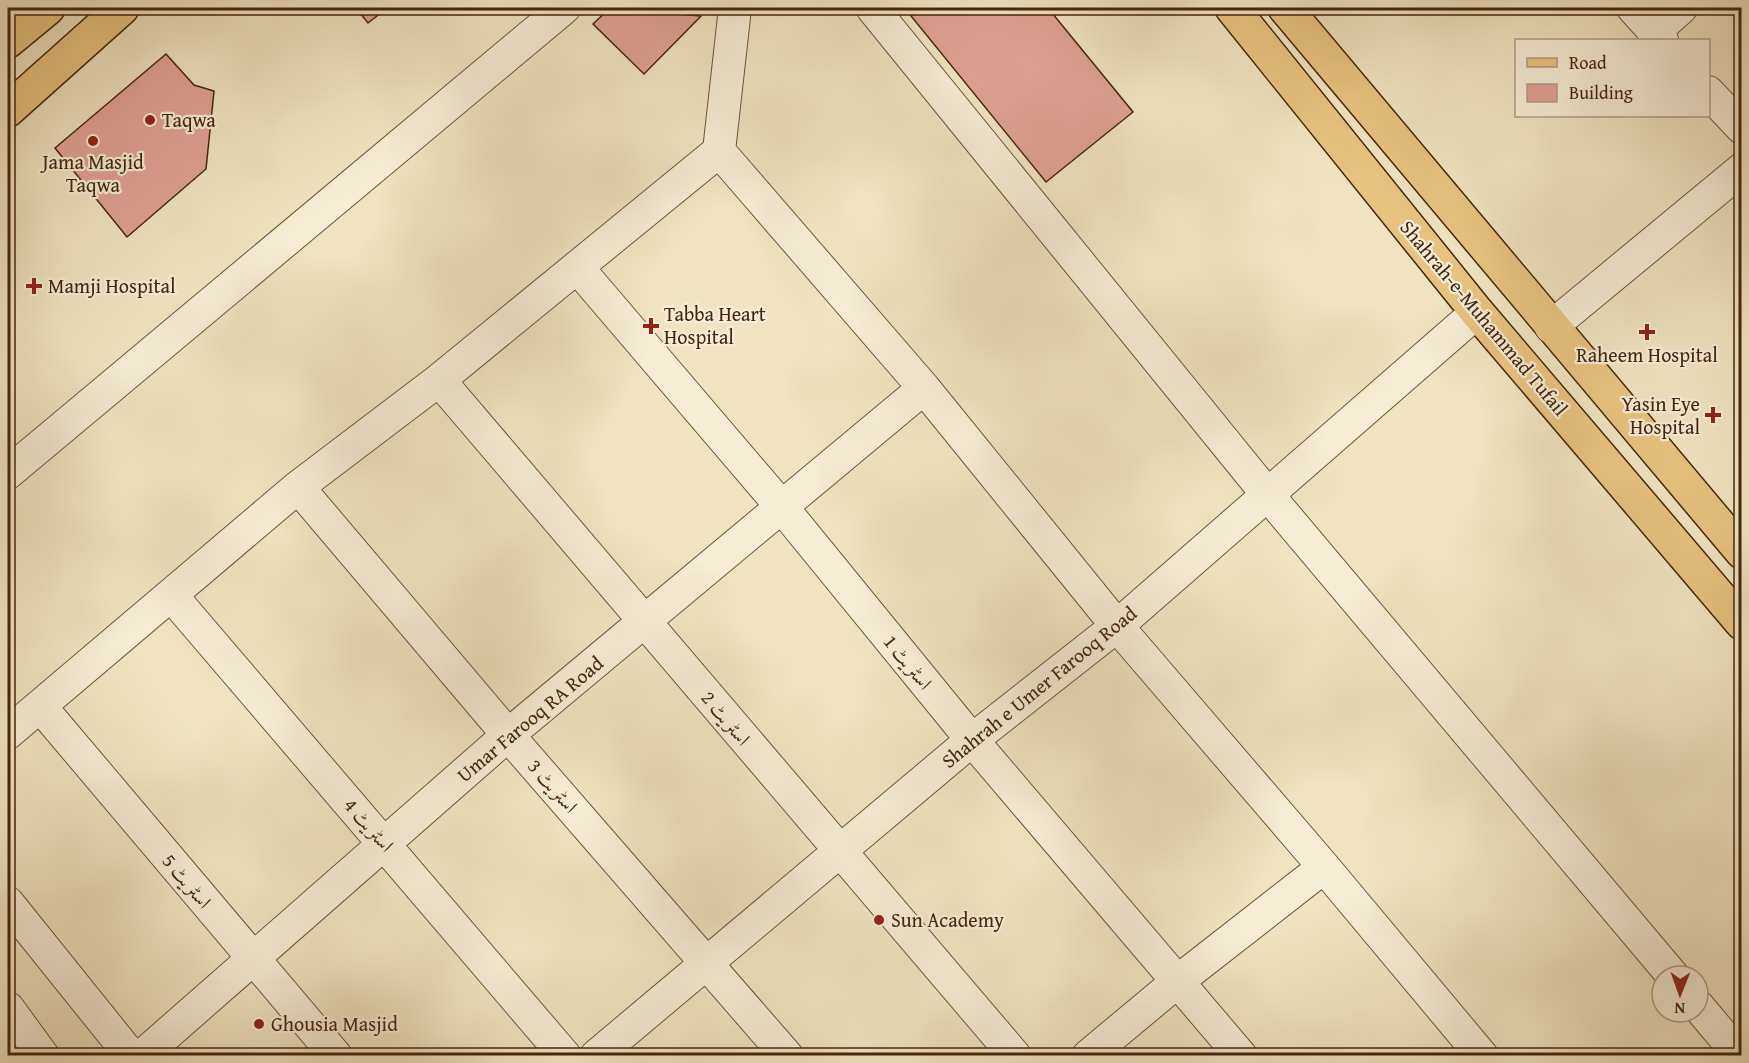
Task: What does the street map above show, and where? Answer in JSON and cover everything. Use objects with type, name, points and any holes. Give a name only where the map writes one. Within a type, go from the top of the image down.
[{"type":"main road","points":[[8,41],[48,8]]},
{"type":"main road","points":[[8,110],[122,8]]},
{"type":"main road","name":"Shahrah-e-Muhammad Tufail","points":[[1232,8],[1477,312],[1742,623]]},
{"type":"main road","points":[[1285,8],[1742,552]]},
{"type":"street","points":[[8,473],[564,8]]},
{"type":"street","points":[[8,733],[298,487],[439,380],[718,151],[735,8]]},
{"type":"street","points":[[868,8],[1267,494],[1663,964]]},
{"type":"street","points":[[1633,8],[1658,36],[1681,8]]},
{"type":"street","points":[[1710,94],[1742,128]]},
{"type":"street","points":[[718,151],[924,388],[1117,626],[1324,867],[1482,1056]]},
{"type":"street","points":[[1551,327],[1742,169]]},
{"type":"street","name":"اسٹریٹ 1","points":[[577,267],[781,506],[972,740],[1241,1056]]},
{"type":"street","name":"Shahrah e Umer Farooq Road","points":[[596,1056],[972,740],[1117,626],[1477,312]]},
{"type":"street","name":"اسٹریٹ 2","points":[[439,380],[1015,1056]]},
{"type":"street","name":"Umar Farooq RA Road","points":[[142,1056],[508,735],[924,388]]},
{"type":"street","name":"اسٹریٹ 3","points":[[298,487],[508,735],[787,1056]]},
{"type":"street","name":"اسٹریٹ 4","points":[[171,595],[565,1056]]},
{"type":"street","name":"اسٹریٹ 5","points":[[40,706],[336,1056]]},
{"type":"street","points":[[1088,1056],[1178,981],[1324,867]]},
{"type":"street","points":[[8,903],[131,1056]]},
{"type":"street","points":[[8,1008],[43,1056]]},
{"type":"street","points":[[1710,1020],[1738,1053]]},
{"type":"building","points":[[356,8],[387,8],[368,23]]},
{"type":"building","points":[[610,8],[701,16],[644,74],[593,24]]},
{"type":"building","points":[[922,8],[1048,8],[1133,112],[1046,182],[911,16]]},
{"type":"building","name":"Taqwa","points":[[166,54],[194,85],[214,91],[206,169],[127,237],[55,148]]},
{"type":"place","name":"Taqwa","points":[[150,120]]},
{"type":"place","name":"Jama Masjid Taqwa","points":[[93,141]]},
{"type":"place","name":"Mamji Hospital","points":[[34,286]]},
{"type":"place","name":"Tabba Heart Hospital","points":[[651,326]]},
{"type":"place","name":"Raheem Hospital","points":[[1647,332]]},
{"type":"place","name":"Yasin Eye Hospital","points":[[1713,415]]},
{"type":"place","name":"Sun Academy","points":[[879,920]]},
{"type":"place","name":"Ghousia Masjid","points":[[259,1024]]}]
